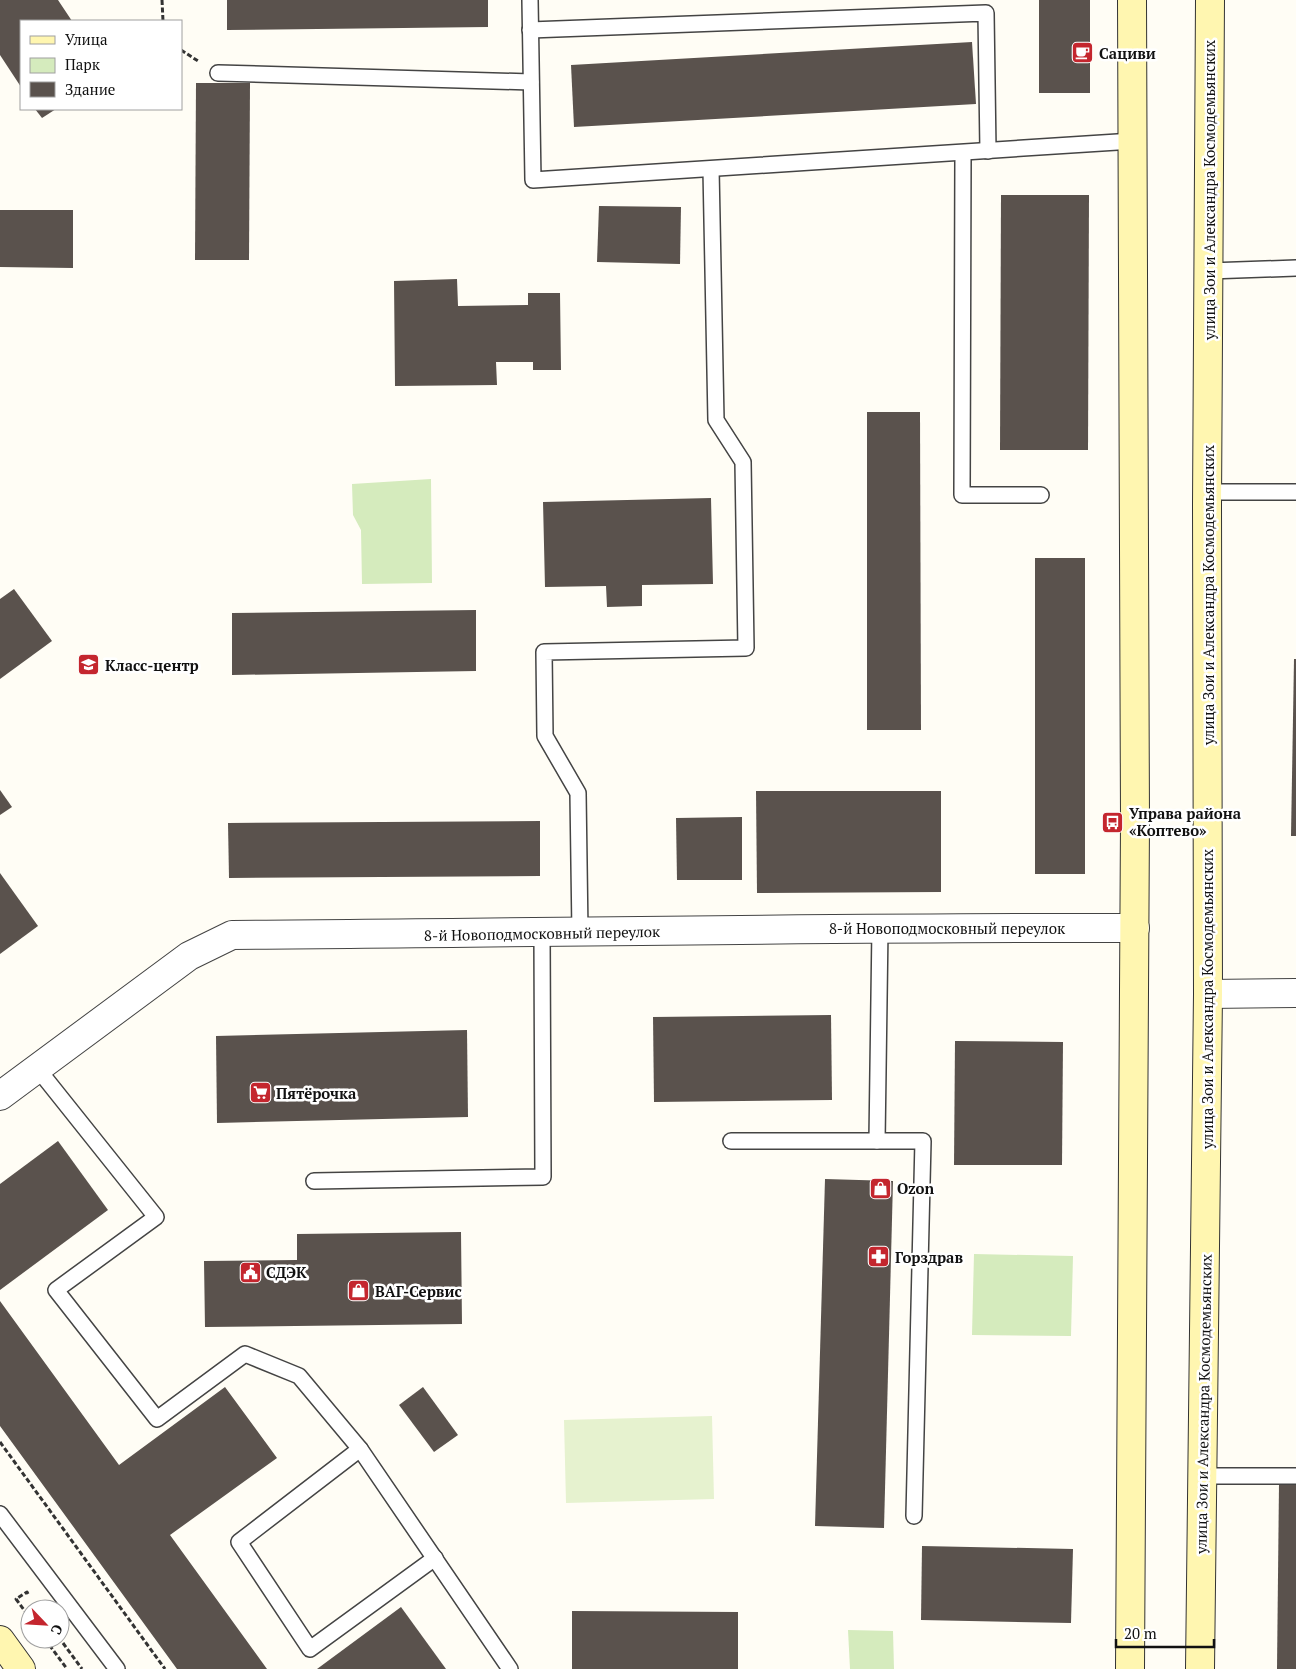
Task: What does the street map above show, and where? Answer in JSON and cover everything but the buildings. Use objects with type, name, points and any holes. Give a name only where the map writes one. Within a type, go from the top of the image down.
[{"type":"main road","points":[[1130,1669],[1135,928],[1132,0]]},
{"type":"main road","name":"улица Зои и Александра Космодемьянских","points":[[1200,1669],[1208,994],[1207,504],[1210,0]]},
{"type":"main road","points":[[0,1640],[21,1669]]},
{"type":"street","name":"8-й Новоподмосковный переулок","points":[[0,1096],[189,956],[232,935],[580,933],[880,928],[1135,928]]},
{"type":"street","points":[[1208,994],[1296,993]]},
{"type":"lane","points":[[530,0],[533,180],[1133,141]]},
{"type":"lane","points":[[530,30],[986,13],[988,151]]},
{"type":"lane","points":[[218,74],[531,82]]},
{"type":"lane","points":[[963,153],[962,494],[1041,495]]},
{"type":"lane","points":[[580,933],[578,792],[545,736],[544,652],[746,648],[742,462],[716,420],[711,169]]},
{"type":"lane","points":[[1209,271],[1296,268]]},
{"type":"lane","points":[[1208,492],[1296,492]]},
{"type":"lane","points":[[877,1141],[880,928]]},
{"type":"lane","points":[[314,1180],[543,1177],[542,933]]},
{"type":"lane","points":[[37,1068],[156,1217],[56,1290],[157,1420],[245,1354],[298,1376],[360,1449],[510,1669]]},
{"type":"lane","points":[[731,1141],[923,1141],[914,1516]]},
{"type":"lane","points":[[360,1449],[238,1542],[310,1649],[435,1558]]},
{"type":"lane","points":[[1202,1476],[1296,1476]]},
{"type":"lane","points":[[0,1514],[117,1669]]},
{"type":"path","points":[[162,0],[163,20]]},
{"type":"path","points":[[0,1442],[165,1669]]},
{"type":"path","points":[[20,1604],[16,1599],[27,1592],[31,1598]]},
{"type":"path","points":[[52,1649],[67,1669]]},
{"type":"path","points":[[68,1649],[82,1669]]},
{"type":"green space","points":[[431,479],[432,583],[362,584],[361,530],[353,515],[352,484]]},
{"type":"green space","points":[[974,1254],[1073,1256],[1071,1336],[972,1335]]},
{"type":"green space","points":[[712,1416],[714,1499],[566,1503],[564,1420]]},
{"type":"green space","points":[[848,1630],[893,1631],[894,1669],[850,1669]]},
{"type":"place","name":"Сациви","points":[[1083,53]]},
{"type":"place","name":"Класс-центр","points":[[89,665]]},
{"type":"place","name":"Управа района «Коптево»","points":[[1113,822]]},
{"type":"place","name":"Пятёрочка","points":[[260,1093]]},
{"type":"place","name":"Ozon","points":[[881,1188]]},
{"type":"place","name":"Горздрав","points":[[879,1257]]},
{"type":"place","name":"СДЭК","points":[[250,1272]]},
{"type":"place","name":"ВАГ-Сервис","points":[[359,1291]]}]
